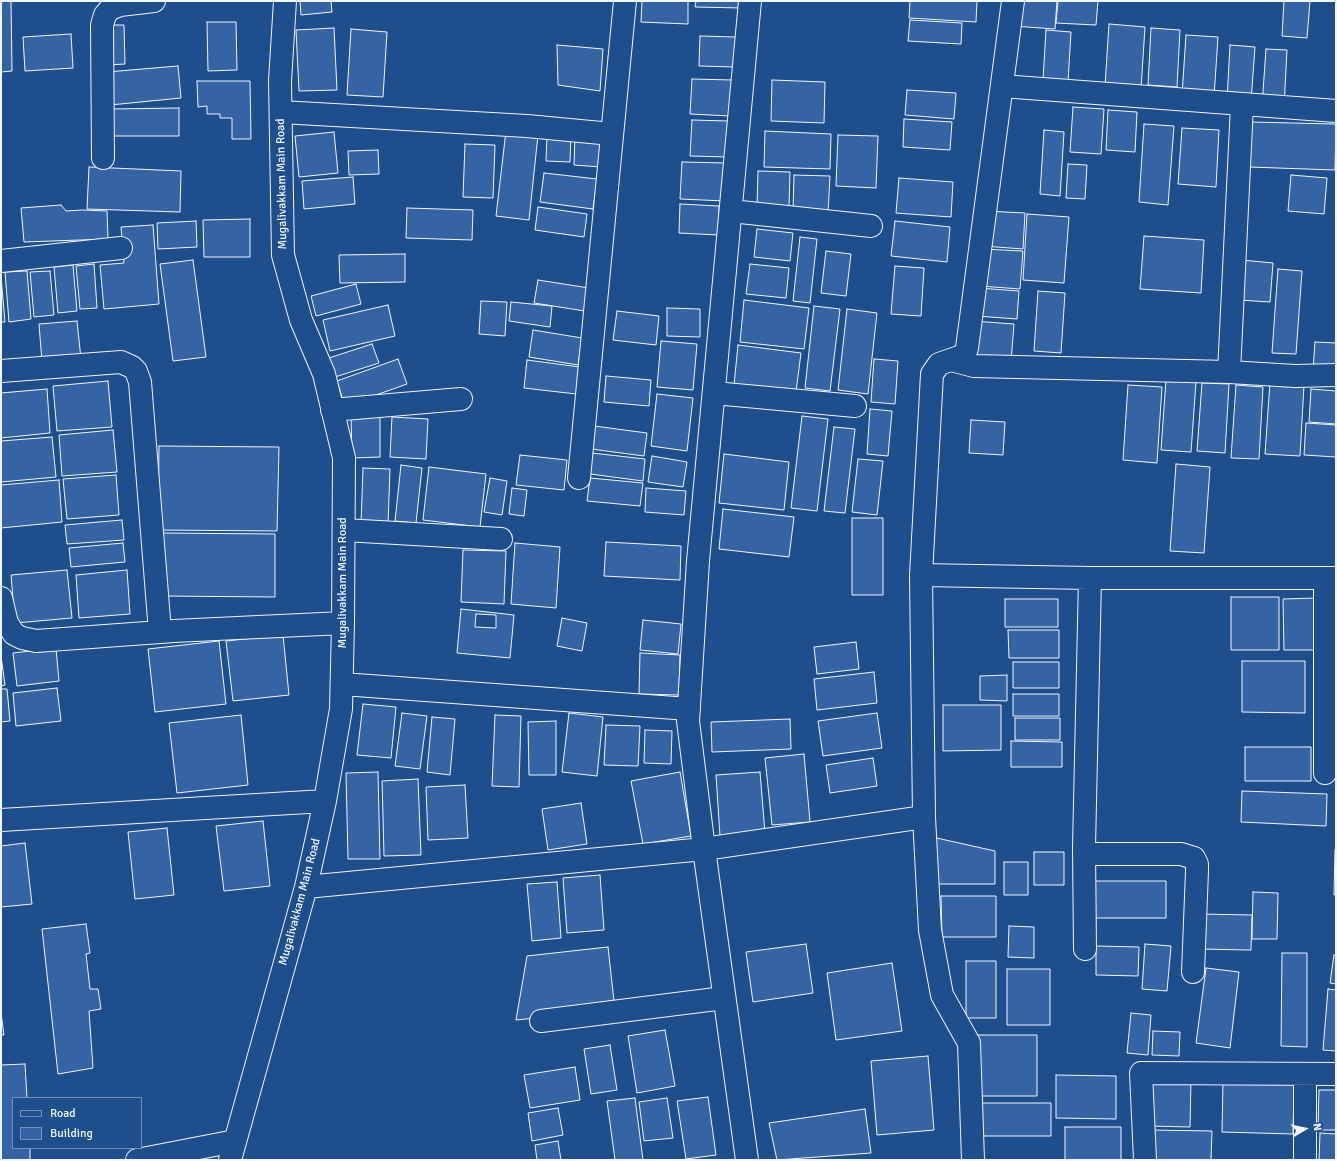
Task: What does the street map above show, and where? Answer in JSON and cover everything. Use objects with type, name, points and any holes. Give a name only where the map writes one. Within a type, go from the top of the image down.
[{"type":"street","points":[[103,158],[102,25],[105,15],[110,9],[120,5],[154,1]]},
{"type":"street","name":"Mugalivakkam Main Road","points":[[232,1150],[306,887],[325,801],[341,709],[344,458],[324,374],[301,320],[283,255],[280,82],[285,1]]},
{"type":"street","points":[[579,478],[626,1]]},
{"type":"street","points":[[747,1160],[724,998],[688,721],[698,561],[750,1]]},
{"type":"street","points":[[973,1160],[969,1043],[942,995],[930,930],[924,817],[921,575],[932,374],[939,364],[965,354],[967,348],[1013,1]]},
{"type":"street","points":[[1002,86],[1336,111]]},
{"type":"street","points":[[1230,372],[1242,105]]},
{"type":"street","points":[[281,112],[527,126],[612,134]]},
{"type":"street","points":[[731,211],[871,226]]},
{"type":"street","points":[[1,261],[120,248]]},
{"type":"street","points":[[951,360],[974,366],[1230,372],[1295,376],[1336,375]]},
{"type":"street","points":[[1,371],[121,362],[132,367],[136,372],[140,382],[160,632]]},
{"type":"street","points":[[714,393],[855,406]]},
{"type":"street","points":[[332,410],[461,399]]},
{"type":"street","points":[[344,530],[501,539]]},
{"type":"street","points":[[921,575],[1090,578],[1331,578],[1325,773]]},
{"type":"street","points":[[1085,949],[1084,854],[1090,578]]},
{"type":"street","points":[[1,598],[7,623],[14,634],[22,638],[36,641],[160,632],[343,623]]},
{"type":"street","points":[[342,684],[689,709]]},
{"type":"street","points":[[1,820],[325,801]]},
{"type":"street","points":[[306,887],[704,849],[924,817]]},
{"type":"street","points":[[1084,854],[1180,854],[1194,858],[1198,871],[1193,972]]},
{"type":"street","points":[[541,1021],[724,998]]},
{"type":"street","points":[[1145,1160],[1140,1073],[1336,1074]]},
{"type":"street","points":[[1304,1160],[1305,1074]]},
{"type":"street","points":[[137,1160],[232,1150]]},
{"type":"building","points":[[1,1],[11,1],[12,71],[1,72]]},
{"type":"building","points":[[300,1],[331,1],[332,12],[301,15]]},
{"type":"building","points":[[642,1],[688,1],[688,24],[641,22]]},
{"type":"building","points":[[696,1],[742,1],[742,8],[695,7]]},
{"type":"building","points":[[910,1],[977,1],[976,22],[909,18]]},
{"type":"building","points":[[1014,1],[1057,1],[1055,29],[1013,26]]},
{"type":"building","points":[[1058,1],[1098,1],[1096,25],[1056,23]]},
{"type":"building","points":[[1284,1],[1310,1],[1307,38],[1282,36]]},
{"type":"building","points":[[910,20],[962,23],[961,44],[908,41]]},
{"type":"building","points":[[207,22],[236,22],[237,70],[208,71]]},
{"type":"building","points":[[1109,24],[1145,27],[1141,89],[1105,86]]},
{"type":"building","points":[[105,25],[124,25],[125,64],[107,65]]},
{"type":"building","points":[[334,28],[337,90],[299,91],[296,30]]},
{"type":"building","points":[[1151,28],[1180,30],[1177,87],[1148,85]]},
{"type":"building","points":[[351,29],[387,32],[383,97],[347,95]]},
{"type":"building","points":[[1046,30],[1071,32],[1068,82],[1043,80]]},
{"type":"building","points":[[71,34],[73,68],[25,71],[23,37]]},
{"type":"building","points":[[1186,35],[1218,37],[1214,97],[1182,95]]},
{"type":"building","points":[[700,36],[736,37],[735,67],[699,66]]},
{"type":"building","points":[[557,45],[603,49],[600,91],[558,85]]},
{"type":"building","points":[[1230,45],[1255,47],[1251,101],[1227,100]]},
{"type":"building","points":[[1266,49],[1287,50],[1284,107],[1262,106]]},
{"type":"building","points":[[178,66],[181,98],[110,105],[107,72]]},
{"type":"building","points":[[692,79],[732,80],[730,116],[690,114]]},
{"type":"building","points":[[772,80],[825,82],[824,123],[771,121]]},
{"type":"building","points":[[197,81],[250,81],[251,139],[232,139],[232,118],[220,118],[220,114],[207,114],[207,106],[198,107]]},
{"type":"building","points":[[907,90],[956,93],[954,119],[905,115]]},
{"type":"building","points":[[1073,107],[1104,109],[1101,154],[1070,152]]},
{"type":"building","points":[[179,108],[179,136],[110,136],[110,109]]},
{"type":"building","points":[[1108,110],[1137,112],[1135,152],[1106,150]]},
{"type":"building","points":[[904,119],[952,122],[950,150],[903,147]]},
{"type":"building","points":[[692,120],[729,121],[728,157],[690,156]]},
{"type":"building","points":[[1250,122],[1336,124],[1335,170],[1249,167]]},
{"type":"building","points":[[1144,124],[1174,126],[1168,205],[1139,202]]},
{"type":"building","points":[[1182,128],[1219,130],[1216,187],[1178,184]]},
{"type":"building","points":[[1044,130],[1064,132],[1060,196],[1040,194]]},
{"type":"building","points":[[506,131],[538,135],[529,220],[496,216]]},
{"type":"building","points":[[765,131],[831,134],[830,169],[764,167]]},
{"type":"building","points":[[334,132],[338,173],[299,177],[295,136]]},
{"type":"building","points":[[547,135],[571,135],[570,162],[546,161]]},
{"type":"building","points":[[838,135],[878,136],[876,188],[836,186]]},
{"type":"building","points":[[575,137],[602,138],[601,167],[574,165]]},
{"type":"building","points":[[465,144],[495,145],[493,198],[463,197]]},
{"type":"building","points":[[378,150],[379,174],[349,175],[348,151]]},
{"type":"building","points":[[682,162],[726,163],[725,201],[680,199]]},
{"type":"building","points":[[1068,164],[1087,165],[1085,199],[1066,198]]},
{"type":"building","points":[[89,167],[181,171],[180,212],[87,209]]},
{"type":"building","points":[[758,171],[790,172],[789,208],[757,207]]},
{"type":"building","points":[[544,173],[597,179],[593,209],[540,202]]},
{"type":"building","points":[[794,175],[830,176],[828,213],[793,212]]},
{"type":"building","points":[[1291,175],[1327,178],[1324,214],[1288,211]]},
{"type":"building","points":[[353,177],[355,204],[304,209],[302,181]]},
{"type":"building","points":[[899,178],[953,182],[951,217],[896,213]]},
{"type":"building","points":[[680,204],[719,206],[718,235],[679,233]]},
{"type":"building","points":[[61,205],[66,211],[107,211],[108,239],[24,242],[21,208]]},
{"type":"building","points":[[538,207],[587,214],[584,237],[535,230]]},
{"type":"building","points":[[407,208],[473,210],[472,240],[406,238]]},
{"type":"building","points":[[986,211],[1025,213],[1023,249],[983,246]]},
{"type":"building","points":[[1027,214],[1069,217],[1064,283],[1023,280]]},
{"type":"building","points":[[250,219],[250,257],[204,257],[203,220]]},
{"type":"building","points":[[196,221],[197,247],[158,249],[157,223]]},
{"type":"building","points":[[895,221],[950,227],[947,262],[891,256]]},
{"type":"building","points":[[153,225],[159,304],[104,309],[100,265],[124,263],[121,227]]},
{"type":"building","points":[[757,229],[793,233],[790,261],[754,257]]},
{"type":"building","points":[[1144,236],[1204,240],[1201,293],[1140,289]]},
{"type":"building","points":[[800,237],[817,239],[810,303],[793,301]]},
{"type":"building","points":[[982,249],[1023,251],[1020,289],[980,286]]},
{"type":"building","points":[[826,251],[851,254],[846,296],[821,293]]},
{"type":"building","points":[[405,254],[405,282],[340,283],[339,255]]},
{"type":"building","points":[[193,260],[206,357],[173,361],[160,264]]},
{"type":"building","points":[[1242,260],[1273,263],[1270,302],[1239,300]]},
{"type":"building","points":[[94,264],[97,308],[80,309],[76,266]]},
{"type":"building","points":[[750,264],[789,268],[786,298],[746,294]]},
{"type":"building","points":[[73,265],[77,311],[58,313],[54,267]]},
{"type":"building","points":[[895,266],[924,268],[921,316],[891,314]]},
{"type":"building","points":[[1278,269],[1302,271],[1296,354],[1272,353]]},
{"type":"building","points":[[27,271],[31,319],[9,322],[5,272]]},
{"type":"building","points":[[50,271],[54,315],[34,317],[30,272]]},
{"type":"building","points":[[1,277],[5,322],[1,322]]},
{"type":"building","points":[[538,280],[589,288],[585,311],[534,303]]},
{"type":"building","points":[[356,284],[361,304],[316,316],[311,296]]},
{"type":"building","points":[[979,288],[1019,291],[1017,319],[977,316]]},
{"type":"building","points":[[1038,291],[1065,293],[1061,353],[1034,351]]},
{"type":"building","points":[[744,300],[809,308],[804,349],[740,342]]},
{"type":"building","points":[[481,301],[507,302],[505,336],[479,334]]},
{"type":"building","points":[[511,302],[552,306],[550,327],[509,321]]},
{"type":"building","points":[[388,305],[395,336],[330,351],[323,320]]},
{"type":"building","points":[[814,306],[840,309],[830,391],[805,388]]},
{"type":"building","points":[[667,308],[700,309],[700,337],[667,336]]},
{"type":"building","points":[[847,309],[877,313],[868,394],[838,390]]},
{"type":"building","points":[[617,311],[659,316],[656,345],[613,340]]},
{"type":"building","points":[[77,321],[81,359],[42,362],[39,324]]},
{"type":"building","points":[[973,321],[1014,324],[1011,362],[971,359]]},
{"type":"building","points":[[533,330],[582,338],[578,365],[529,357]]},
{"type":"building","points":[[661,341],[697,344],[693,390],[657,387]]},
{"type":"building","points":[[1315,342],[1336,343],[1336,386],[1312,384]]},
{"type":"building","points":[[372,344],[379,363],[335,377],[329,358]]},
{"type":"building","points":[[738,345],[801,353],[796,392],[734,385]]},
{"type":"building","points":[[398,359],[407,384],[345,406],[337,381]]},
{"type":"building","points":[[874,359],[898,361],[895,404],[871,402]]},
{"type":"building","points":[[527,360],[580,367],[576,394],[524,388]]},
{"type":"building","points":[[606,376],[651,380],[649,406],[604,402]]},
{"type":"building","points":[[1166,380],[1196,382],[1191,452],[1161,450]]},
{"type":"building","points":[[108,381],[112,427],[57,431],[53,386]]},
{"type":"building","points":[[1270,382],[1304,385],[1300,456],[1265,454]]},
{"type":"building","points":[[1202,383],[1229,384],[1225,453],[1197,451]]},
{"type":"building","points":[[1128,385],[1162,387],[1157,463],[1123,460]]},
{"type":"building","points":[[1236,385],[1263,387],[1259,459],[1231,458]]},
{"type":"building","points":[[47,389],[50,433],[1,438],[1,393]]},
{"type":"building","points":[[1311,389],[1336,391],[1336,424],[1309,422]]},
{"type":"building","points":[[657,394],[693,398],[687,451],[651,446]]},
{"type":"building","points":[[870,409],[892,411],[888,456],[867,454]]},
{"type":"building","points":[[351,415],[380,415],[380,457],[352,458]]},
{"type":"building","points":[[802,416],[828,419],[817,511],[791,508]]},
{"type":"building","points":[[392,417],[428,419],[426,459],[390,457]]},
{"type":"building","points":[[971,420],[1005,422],[1003,455],[969,453]]},
{"type":"building","points":[[1306,423],[1336,425],[1336,457],[1304,455]]},
{"type":"building","points":[[594,426],[647,433],[644,456],[591,449]]},
{"type":"building","points":[[834,427],[855,429],[845,513],[824,511]]},
{"type":"building","points":[[113,430],[117,472],[62,476],[59,435]]},
{"type":"building","points":[[52,437],[56,477],[1,482],[1,441]]},
{"type":"building","points":[[159,446],[279,447],[277,531],[158,530]]},
{"type":"building","points":[[592,453],[645,459],[643,481],[590,474]]},
{"type":"building","points":[[724,454],[789,462],[784,510],[719,503]]},
{"type":"building","points":[[520,455],[567,460],[564,490],[516,485]]},
{"type":"building","points":[[652,456],[687,462],[683,487],[648,482]]},
{"type":"building","points":[[858,459],[883,461],[877,515],[852,512]]},
{"type":"building","points":[[1176,464],[1210,467],[1204,553],[1170,551]]},
{"type":"building","points":[[401,465],[422,468],[416,523],[395,521]]},
{"type":"building","points":[[429,467],[486,474],[480,527],[423,520]]},
{"type":"building","points":[[363,468],[390,469],[388,525],[361,524]]},
{"type":"building","points":[[116,475],[119,515],[67,519],[63,479]]},
{"type":"building","points":[[490,478],[507,481],[502,515],[484,512]]},
{"type":"building","points":[[590,478],[643,483],[640,506],[587,501]]},
{"type":"building","points":[[59,480],[62,522],[1,528],[1,485]]},
{"type":"building","points":[[512,488],[527,490],[524,516],[509,514]]},
{"type":"building","points":[[646,488],[686,491],[684,515],[645,512]]},
{"type":"building","points":[[723,509],[794,517],[789,557],[719,549]]},
{"type":"building","points":[[852,518],[883,518],[883,595],[852,595]]},
{"type":"building","points":[[122,520],[124,540],[67,544],[65,525]]},
{"type":"building","points":[[161,533],[275,534],[275,597],[161,596]]},
{"type":"building","points":[[606,542],[681,546],[680,580],[604,576]]},
{"type":"building","points":[[123,543],[125,562],[71,567],[69,548]]},
{"type":"building","points":[[515,543],[560,547],[556,608],[511,604]]},
{"type":"building","points":[[463,550],[506,551],[504,604],[461,602]]},
{"type":"building","points":[[67,570],[72,618],[15,623],[11,575]]},
{"type":"building","points":[[127,570],[130,614],[79,618],[76,575]]},
{"type":"building","points":[[1231,597],[1279,597],[1279,650],[1231,650]]},
{"type":"building","points":[[1316,598],[1316,650],[1284,650],[1283,599]]},
{"type":"building","points":[[1005,599],[1058,599],[1058,627],[1005,627]]},
{"type":"building","points":[[461,609],[514,615],[510,658],[457,653]],"holes":[[[476,614],[496,615],[496,628],[475,627]]]},
{"type":"building","points":[[562,618],[587,623],[582,651],[557,646]]},
{"type":"building","points":[[643,620],[681,624],[678,654],[640,650]]},
{"type":"building","points":[[1008,630],[1059,630],[1059,658],[1009,658]]},
{"type":"building","points":[[283,635],[289,695],[233,701],[226,641]]},
{"type":"building","points":[[219,641],[226,704],[155,712],[148,649]]},
{"type":"building","points":[[856,642],[859,669],[817,674],[814,647]]},
{"type":"building","points":[[56,648],[59,681],[17,686],[13,653]]},
{"type":"building","points":[[640,653],[680,655],[679,695],[639,694]]},
{"type":"building","points":[[1,656],[5,685],[1,686]]},
{"type":"building","points":[[1242,661],[1305,661],[1305,713],[1242,712]]},
{"type":"building","points":[[1013,662],[1059,662],[1059,688],[1013,688]]},
{"type":"building","points":[[874,672],[877,703],[817,710],[814,679]]},
{"type":"building","points":[[1007,675],[1007,701],[980,700],[980,676]]},
{"type":"building","points":[[57,688],[61,721],[16,726],[13,693]]},
{"type":"building","points":[[1,689],[7,689],[10,721],[1,722]]},
{"type":"building","points":[[1013,694],[1059,694],[1059,716],[1013,716]]},
{"type":"building","points":[[363,704],[396,707],[391,758],[357,755]]},
{"type":"building","points":[[943,705],[1001,705],[1001,750],[943,751]]},
{"type":"building","points":[[402,713],[427,716],[420,769],[395,766]]},
{"type":"building","points":[[569,713],[603,717],[597,776],[562,772]]},
{"type":"building","points":[[877,713],[882,748],[823,756],[818,721]]},
{"type":"building","points":[[241,715],[248,785],[177,793],[169,723]]},
{"type":"building","points":[[495,715],[521,716],[519,787],[492,786]]},
{"type":"building","points":[[432,717],[455,719],[450,775],[427,772]]},
{"type":"building","points":[[1015,718],[1060,718],[1060,740],[1015,740]]},
{"type":"building","points":[[790,719],[791,749],[712,752],[711,722]]},
{"type":"building","points":[[556,721],[556,775],[529,775],[528,722]]},
{"type":"building","points":[[606,725],[640,726],[638,766],[604,765]]},
{"type":"building","points":[[645,730],[672,731],[671,764],[644,763]]},
{"type":"building","points":[[1011,741],[1062,742],[1062,767],[1011,767]]},
{"type":"building","points":[[1245,747],[1311,747],[1311,781],[1245,781]]},
{"type":"building","points":[[804,754],[810,822],[772,825],[765,758]]},
{"type":"building","points":[[873,758],[877,786],[830,793],[826,765]]},
{"type":"building","points":[[378,772],[380,859],[348,859],[346,773]]},
{"type":"building","points":[[680,772],[691,836],[643,844],[631,781]]},
{"type":"building","points":[[760,772],[765,833],[720,836],[716,775]]},
{"type":"building","points":[[418,779],[421,855],[384,856],[382,781]]},
{"type":"building","points":[[465,785],[468,838],[428,840],[426,787]]},
{"type":"building","points":[[1242,791],[1327,794],[1326,826],[1241,822]]},
{"type":"building","points":[[581,803],[587,844],[548,850],[542,809]]},
{"type":"building","points":[[263,821],[270,886],[224,891],[216,826]]},
{"type":"building","points":[[167,828],[174,895],[135,899],[128,832]]},
{"type":"building","points":[[932,837],[995,851],[995,884],[929,884]]},
{"type":"building","points":[[25,843],[32,904],[1,907],[1,846]]},
{"type":"building","points":[[1335,850],[1336,895],[1334,895]]},
{"type":"building","points":[[1034,852],[1064,852],[1064,885],[1034,885]]},
{"type":"building","points":[[1004,862],[1028,862],[1028,895],[1004,895]]},
{"type":"building","points":[[600,875],[604,930],[567,933],[563,878]]},
{"type":"building","points":[[1087,881],[1166,881],[1166,918],[1087,918]]},
{"type":"building","points":[[557,882],[561,938],[532,941],[527,884]]},
{"type":"building","points":[[1253,892],[1278,893],[1277,939],[1252,939]]},
{"type":"building","points":[[941,896],[996,896],[996,937],[942,937]]},
{"type":"building","points":[[1200,914],[1252,915],[1251,950],[1199,949]]},
{"type":"building","points":[[86,924],[90,953],[86,954],[90,989],[98,989],[101,1009],[89,1011],[93,1068],[58,1074],[42,929]]},
{"type":"building","points":[[1009,926],[1034,927],[1034,958],[1008,957]]},
{"type":"building","points":[[806,944],[813,993],[753,1002],[746,952]]},
{"type":"building","points":[[1145,944],[1171,946],[1167,991],[1142,989]]},
{"type":"building","points":[[1096,946],[1139,947],[1138,976],[1096,975]]},
{"type":"building","points":[[608,947],[615,1010],[516,1020],[527,956]]},
{"type":"building","points":[[1282,953],[1307,953],[1307,1047],[1281,1046]]},
{"type":"building","points":[[1334,955],[1336,955],[1336,984],[1330,983]]},
{"type":"building","points":[[966,961],[996,961],[996,1018],[966,1018]]},
{"type":"building","points":[[892,963],[902,1031],[836,1040],[827,973]]},
{"type":"building","points":[[1206,968],[1239,972],[1230,1048],[1196,1043]]},
{"type":"building","points":[[1007,969],[1050,969],[1050,1025],[1007,1025]]},
{"type":"building","points":[[1328,989],[1336,990],[1336,1051],[1323,1050]]},
{"type":"building","points":[[1,1013],[4,1035],[1,1035]]},
{"type":"building","points":[[1131,1013],[1151,1015],[1148,1055],[1127,1053]]},
{"type":"building","points":[[665,1030],[675,1086],[637,1093],[628,1036]]},
{"type":"building","points":[[1153,1031],[1180,1032],[1179,1056],[1152,1055]]},
{"type":"building","points":[[976,1035],[1037,1035],[1037,1096],[976,1096]]},
{"type":"building","points":[[610,1045],[617,1090],[591,1094],[584,1049]]},
{"type":"building","points":[[928,1056],[934,1130],[877,1135],[871,1061]]},
{"type":"building","points":[[25,1064],[27,1097],[12,1097],[12,1149],[30,1149],[30,1160],[1,1160],[1,1065]]},
{"type":"building","points":[[575,1067],[580,1100],[530,1108],[524,1075]]},
{"type":"building","points":[[1056,1075],[1116,1076],[1116,1119],[1056,1118]]},
{"type":"building","points":[[1151,1078],[1191,1079],[1190,1127],[1150,1126]]},
{"type":"building","points":[[1223,1082],[1294,1084],[1293,1134],[1222,1132]]},
{"type":"building","points":[[1319,1090],[1336,1090],[1336,1130],[1318,1130]]},
{"type":"building","points":[[708,1097],[716,1155],[686,1159],[677,1101]]},
{"type":"building","points":[[635,1098],[643,1160],[615,1160],[607,1101]]},
{"type":"building","points":[[667,1098],[673,1138],[644,1141],[639,1102]]},
{"type":"building","points":[[978,1103],[1051,1103],[1051,1136],[978,1136]]},
{"type":"building","points":[[558,1108],[563,1135],[532,1141],[528,1113]]},
{"type":"building","points":[[865,1109],[871,1153],[777,1160],[769,1123]]},
{"type":"building","points":[[1065,1127],[1121,1127],[1121,1160],[1065,1160]]},
{"type":"building","points":[[1150,1130],[1212,1131],[1211,1160],[1149,1160]]},
{"type":"building","points":[[1320,1133],[1336,1134],[1336,1160],[1319,1160]]},
{"type":"building","points":[[558,1141],[561,1160],[537,1160],[535,1145]]}]
